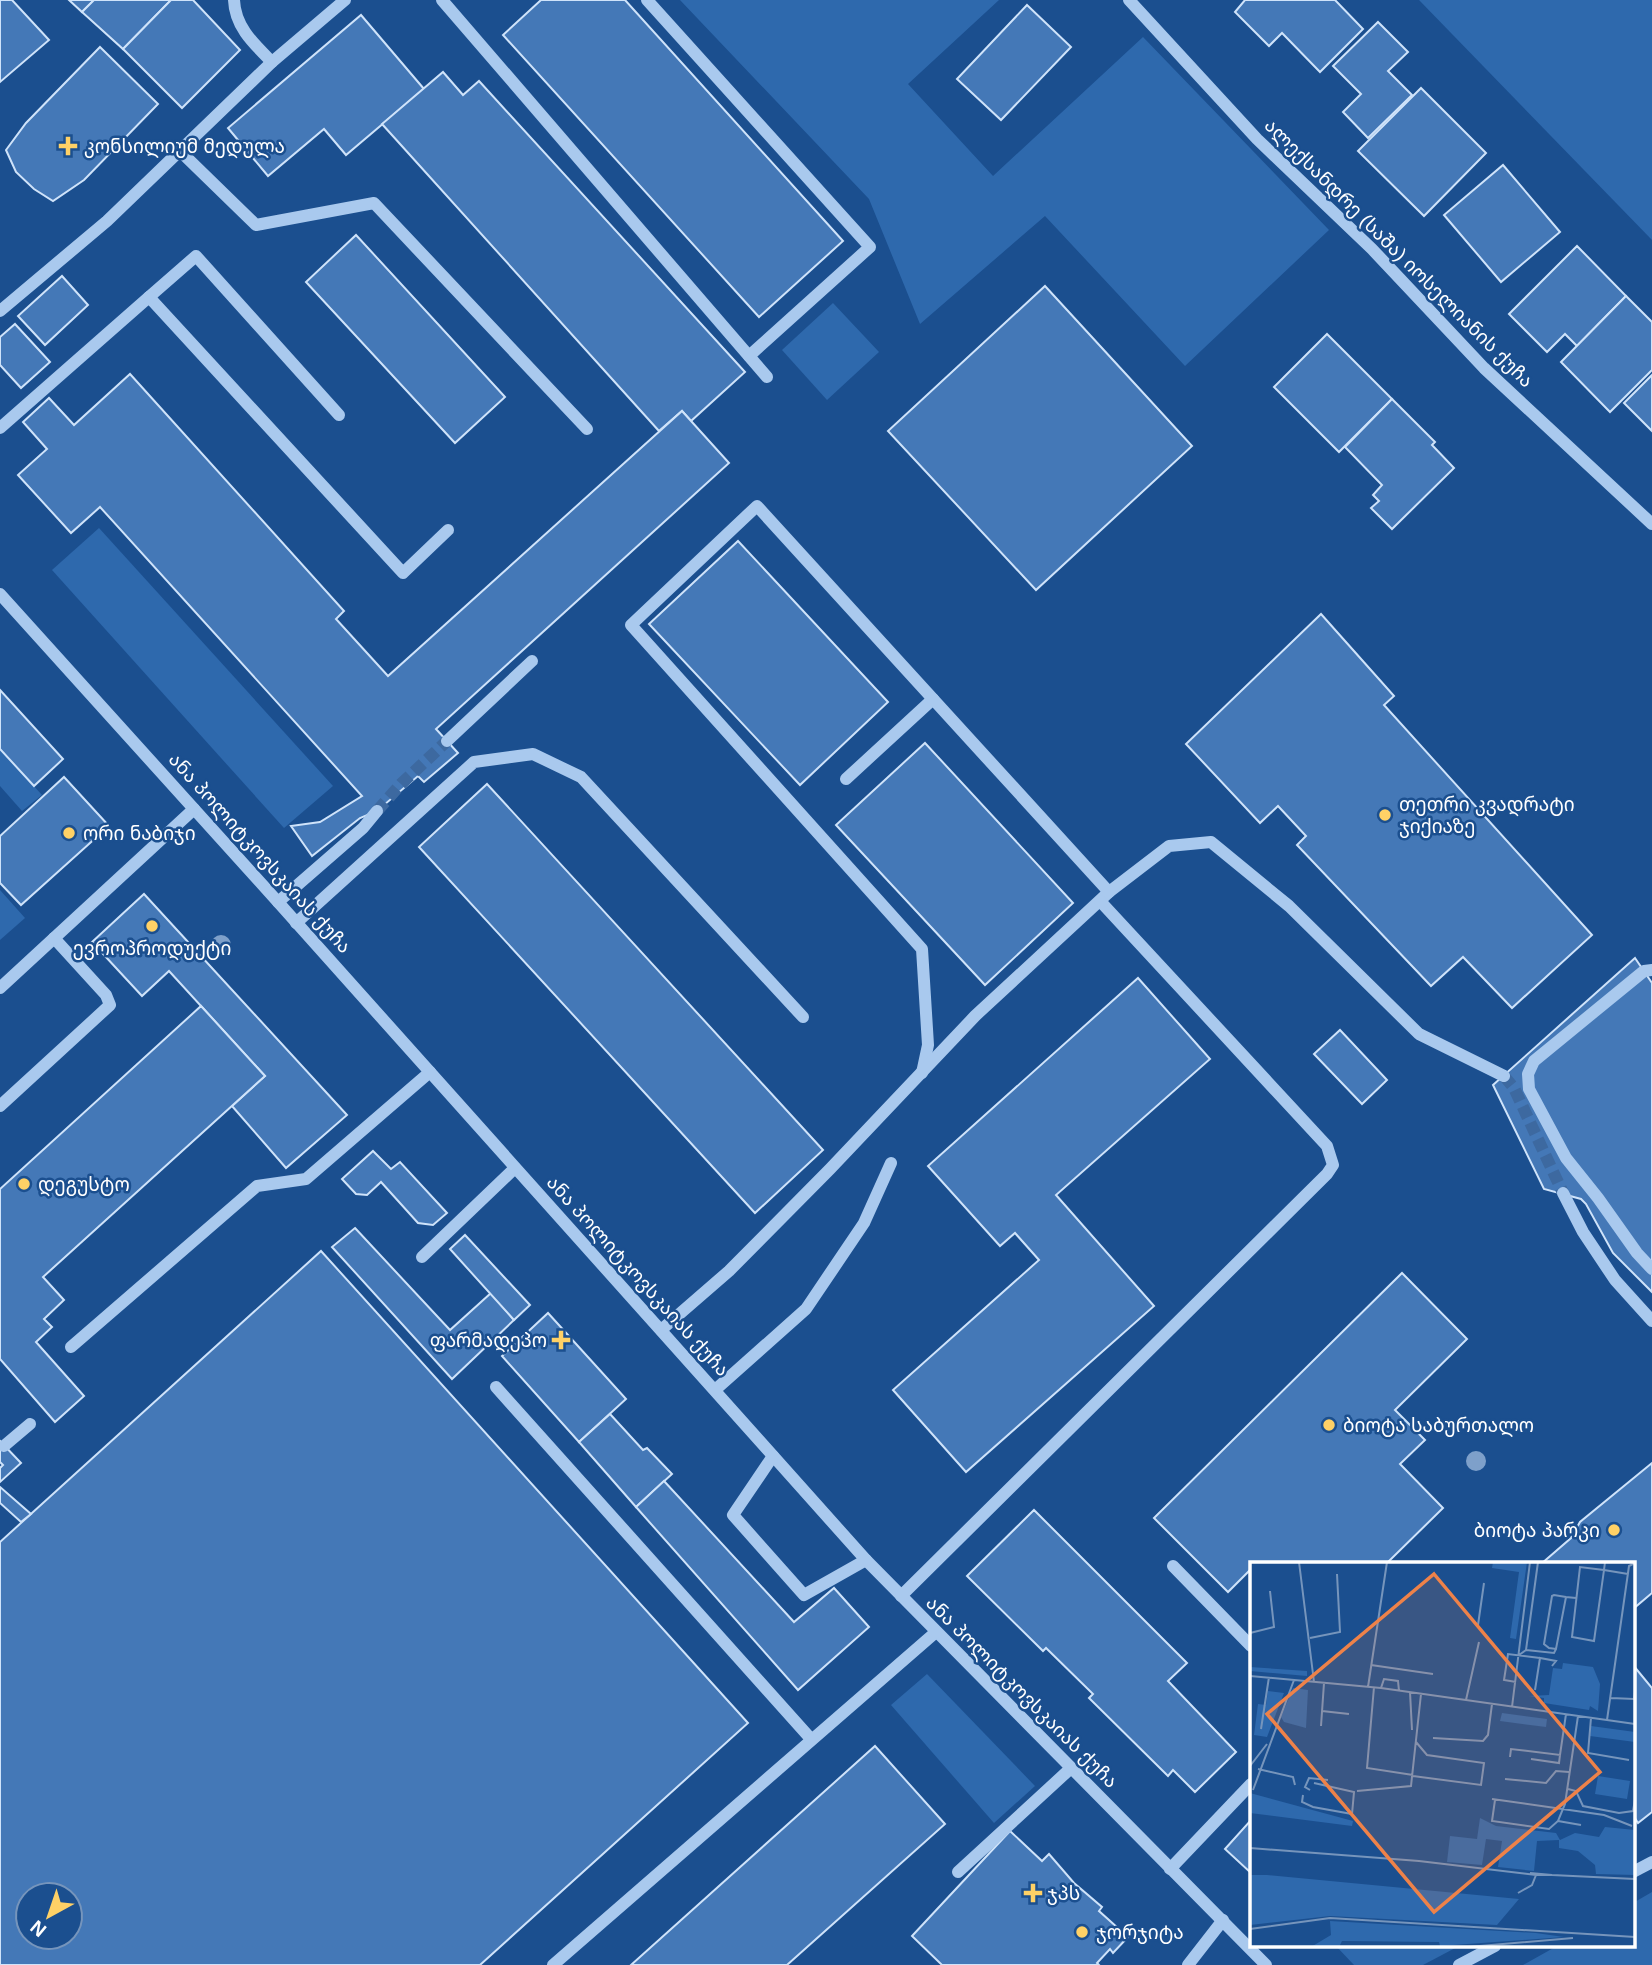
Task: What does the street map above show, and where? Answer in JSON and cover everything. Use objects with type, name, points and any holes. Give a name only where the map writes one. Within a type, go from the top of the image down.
[{"type":"street","points":[[234,0],[234,15],[248,38],[272,62]]},
{"type":"street","points":[[0,311],[107,220],[272,62],[345,0]]},
{"type":"street","points":[[442,0],[767,377]]},
{"type":"street","points":[[647,0],[870,247],[749,356]]},
{"type":"street","name":"ალექსანდრე (საშა) იოსელიანის ქუჩა","points":[[1129,0],[1257,139],[1372,249],[1484,368],[1652,524]]},
{"type":"street","points":[[181,152],[256,225],[374,203],[587,429]]},
{"type":"street","points":[[0,428],[196,256],[339,415]]},
{"type":"street","points":[[149,297],[403,573],[448,530]]},
{"type":"street","points":[[901,1596],[1328,1174],[1333,1165],[1327,1146],[933,699],[757,506],[692,575],[631,625],[922,949],[928,1045],[922,1073]]},
{"type":"street","name":"ანა პოლიტკოვსკაიას ქუჩა","points":[[0,594],[866,1560],[1266,1965]]},
{"type":"street","points":[[447,741],[531,661]]},
{"type":"street","points":[[846,779],[933,699]]},
{"type":"street","points":[[296,923],[474,762],[533,754],[581,777],[803,1017]]},
{"type":"street","points":[[0,988],[194,809]]},
{"type":"street","points":[[278,902],[363,828],[377,811]]},
{"type":"street","points":[[661,1330],[729,1271],[975,1016],[1105,896],[1169,846],[1211,842],[1289,906],[1419,1034],[1504,1076]]},
{"type":"street","points":[[0,1106],[110,1005],[106,995],[54,938]]},
{"type":"street","points":[[1652,970],[1644,971],[1534,1061],[1528,1074],[1529,1089],[1566,1158],[1652,1269]]},
{"type":"street","points":[[71,1347],[257,1186],[306,1179],[430,1072]]},
{"type":"street","points":[[715,1391],[806,1309],[864,1223],[891,1163]]},
{"type":"street","points":[[422,1257],[515,1168]]},
{"type":"street","points":[[1563,1194],[1583,1232],[1615,1280],[1652,1321]]},
{"type":"street","points":[[496,1387],[811,1740]]},
{"type":"street","points":[[4,1446],[30,1424]]},
{"type":"street","points":[[773,1456],[733,1515],[786,1575],[804,1595],[866,1560]]},
{"type":"street","points":[[1173,1566],[1250,1645]]},
{"type":"street","points":[[553,1965],[936,1632]]},
{"type":"street","points":[[958,1872],[1070,1769]]},
{"type":"street","points":[[1170,1868],[1250,1785]]},
{"type":"street","points":[[1634,1871],[1652,1862]]},
{"type":"street","points":[[1188,1965],[1223,1920]]},
{"type":"street","points":[[1459,1965],[1491,1948]]},
{"type":"shaded area","points":[[680,0],[999,0],[908,84],[993,176],[1143,37],[1329,230],[1185,366],[1045,216],[920,324],[869,199]]},
{"type":"shaded area","points":[[1419,0],[1652,0],[1652,240]]},
{"type":"shaded area","points":[[833,303],[879,352],[827,400],[782,350]]},
{"type":"shaded area","points":[[99,528],[333,786],[284,828],[52,570]]},
{"type":"shaded area","points":[[0,749],[42,795],[22,811],[0,786]]},
{"type":"shaded area","points":[[0,890],[25,918],[0,940]]},
{"type":"shaded area","points":[[927,1674],[1035,1786],[994,1823],[891,1705]]},
{"type":"shaded area","points":[[1652,1892],[1652,1965],[1523,1965],[1553,1948],[1634,1948],[1634,1902]]},
{"type":"shaded area","points":[[1338,1948],[1455,1948],[1423,1965],[1354,1965]]},
{"type":"building","points":[[0,0],[12,0],[49,40],[0,82]]},
{"type":"building","points":[[69,0],[94,0],[82,12]]},
{"type":"building","points":[[94,0],[171,0],[123,49],[82,12]]},
{"type":"building","points":[[171,0],[193,0],[240,50],[182,108],[123,49]]},
{"type":"building","points":[[541,0],[625,0],[843,241],[759,317],[503,35]]},
{"type":"building","points":[[1245,0],[1335,0],[1363,29],[1320,72],[1282,33],[1269,46],[1235,12]]},
{"type":"building","points":[[1027,5],[1071,47],[1001,120],[957,79]]},
{"type":"building","points":[[361,15],[424,89],[346,155],[324,129],[268,176],[228,128]]},
{"type":"building","points":[[1378,22],[1408,52],[1388,71],[1412,95],[1368,138],[1343,112],[1361,94],[1333,66]]},
{"type":"building","points":[[100,47],[158,104],[84,180],[53,201],[34,189],[16,172],[6,150],[26,123]]},
{"type":"building","points":[[443,72],[463,95],[479,81],[745,372],[691,421],[682,411],[659,431],[382,124]]},
{"type":"building","points":[[1421,88],[1486,153],[1424,216],[1358,151]]},
{"type":"building","points":[[1503,165],[1560,232],[1501,282],[1444,215]]},
{"type":"building","points":[[356,235],[505,397],[455,443],[306,282]]},
{"type":"building","points":[[1577,246],[1626,296],[1577,346],[1565,334],[1547,352],[1509,314]]},
{"type":"building","points":[[62,276],[88,305],[45,345],[18,316]]},
{"type":"building","points":[[1045,286],[1192,446],[1036,590],[888,431]]},
{"type":"building","points":[[1626,296],[1652,322],[1652,370],[1610,412],[1561,362]]},
{"type":"building","points":[[15,324],[50,362],[21,388],[0,365],[0,337]]},
{"type":"building","points":[[1327,334],[1392,399],[1339,452],[1274,387]]},
{"type":"building","points":[[130,374],[344,611],[336,619],[388,676],[682,411],[729,463],[436,729],[458,753],[424,782],[418,776],[377,811],[360,818],[312,856],[291,826],[320,822],[362,796],[100,507],[71,533],[18,475],[47,449],[23,422],[49,398],[74,425]]},
{"type":"building","points":[[1652,375],[1652,431],[1624,403]]},
{"type":"building","points":[[1392,399],[1435,442],[1432,445],[1454,468],[1392,529],[1371,508],[1379,501],[1373,495],[1382,485],[1345,447]]},
{"type":"building","points":[[738,541],[888,702],[800,785],[649,624]]},
{"type":"building","name":"თეთრი კვადრატი ჯიქიაზე","points":[[1321,614],[1394,696],[1384,705],[1592,935],[1512,1008],[1463,957],[1431,986],[1297,845],[1306,836],[1278,806],[1260,823],[1186,744]]},
{"type":"building","points":[[0,690],[63,759],[34,786],[0,749]]},
{"type":"building","points":[[925,743],[1073,903],[985,985],[836,825]]},
{"type":"building","points":[[64,777],[109,826],[21,905],[0,883],[0,836]]},
{"type":"building","points":[[487,784],[823,1150],[755,1213],[419,847]]},
{"type":"building","points":[[144,894],[347,1115],[286,1168],[232,1106],[265,1076],[169,971],[142,996],[92,942]]},
{"type":"building","points":[[1635,958],[1652,983],[1652,1292],[1613,1253],[1581,1199],[1544,1189],[1493,1085]]},
{"type":"building","points":[[1138,978],[1210,1059],[1056,1195],[1154,1306],[966,1472],[893,1390],[1039,1260],[1015,1233],[1000,1246],[928,1166]]},
{"type":"building","points":[[201,1006],[265,1076],[43,1277],[64,1300],[44,1319],[52,1327],[36,1342],[84,1396],[55,1422],[0,1359],[0,1189]]},
{"type":"building","points":[[1340,1030],[1387,1080],[1362,1104],[1314,1054]]},
{"type":"building","points":[[373,1151],[391,1169],[400,1162],[447,1213],[433,1225],[418,1223],[381,1182],[367,1195],[356,1194],[342,1179]]},
{"type":"building","points":[[355,1228],[450,1330],[491,1293],[514,1320],[452,1379],[332,1247]]},
{"type":"building","points":[[465,1235],[530,1305],[514,1320],[450,1249]]},
{"type":"building","points":[[321,1251],[748,1723],[480,1965],[0,1965],[0,1542]]},
{"type":"building","name":"ბიოტა საბურთალო","points":[[1402,1273],[1467,1339],[1395,1410],[1425,1440],[1400,1464],[1443,1508],[1388,1562],[1250,1562],[1250,1570],[1228,1592],[1154,1518]]},
{"type":"building","points":[[548,1313],[626,1399],[579,1442],[502,1356]]},
{"type":"building","points":[[610,1414],[643,1450],[647,1448],[672,1474],[636,1507],[579,1442]]},
{"type":"building","points":[[0,1441],[21,1463],[0,1482],[0,1468],[3,1465],[0,1462]]},
{"type":"building","name":"ბიოტა პარკი","points":[[1652,1463],[1652,1593],[1634,1608],[1634,1562],[1543,1562],[1571,1538],[1580,1522]]},
{"type":"building","points":[[664,1481],[794,1622],[834,1588],[869,1627],[798,1690],[636,1507]]},
{"type":"building","points":[[0,1487],[31,1514],[21,1522],[0,1503]]},
{"type":"building","points":[[1034,1510],[1187,1663],[1168,1681],[1236,1752],[1195,1792],[1173,1770],[1168,1776],[1089,1698],[1093,1694],[1046,1648],[1043,1651],[967,1576]]},
{"type":"building","points":[[1634,1666],[1652,1688],[1652,1812],[1638,1823],[1634,1817]]},
{"type":"building","points":[[875,1746],[945,1824],[787,1965],[631,1965]]},
{"type":"building","points":[[1250,1821],[1250,1872],[1225,1849]]},
{"type":"building","points":[[1010,1831],[1042,1861],[1049,1854],[1074,1883],[1102,1907],[1099,1911],[1128,1937],[1113,1953],[1110,1949],[1097,1963],[1099,1965],[942,1965],[912,1936]]},
{"type":"tunnel","points":[[377,811],[401,784],[447,741]]},
{"type":"tunnel","points":[[1504,1076],[1514,1088],[1563,1193]]},
{"type":"place","name":"კონსილიუმ მედულა","points":[[68,146]]},
{"type":"place","name":"თეთრი კვადრატი ჯიქიაზე","points":[[1385,815]]},
{"type":"place","name":"ორი ნაბიჯი","points":[[69,833]]},
{"type":"place","name":"ევროპროდუქტი","points":[[152,926]]},
{"type":"place","name":"დეგუსტო","points":[[24,1184]]},
{"type":"place","name":"ფარმადეპო","points":[[561,1340]]},
{"type":"place","name":"ბიოტა საბურთალო","points":[[1329,1425]]},
{"type":"place","name":"ბიოტა პარკი","points":[[1614,1530]]},
{"type":"place","name":"ჯპს","points":[[1033,1893]]},
{"type":"place","name":"ჯორჯიტა","points":[[1082,1932]]}]
